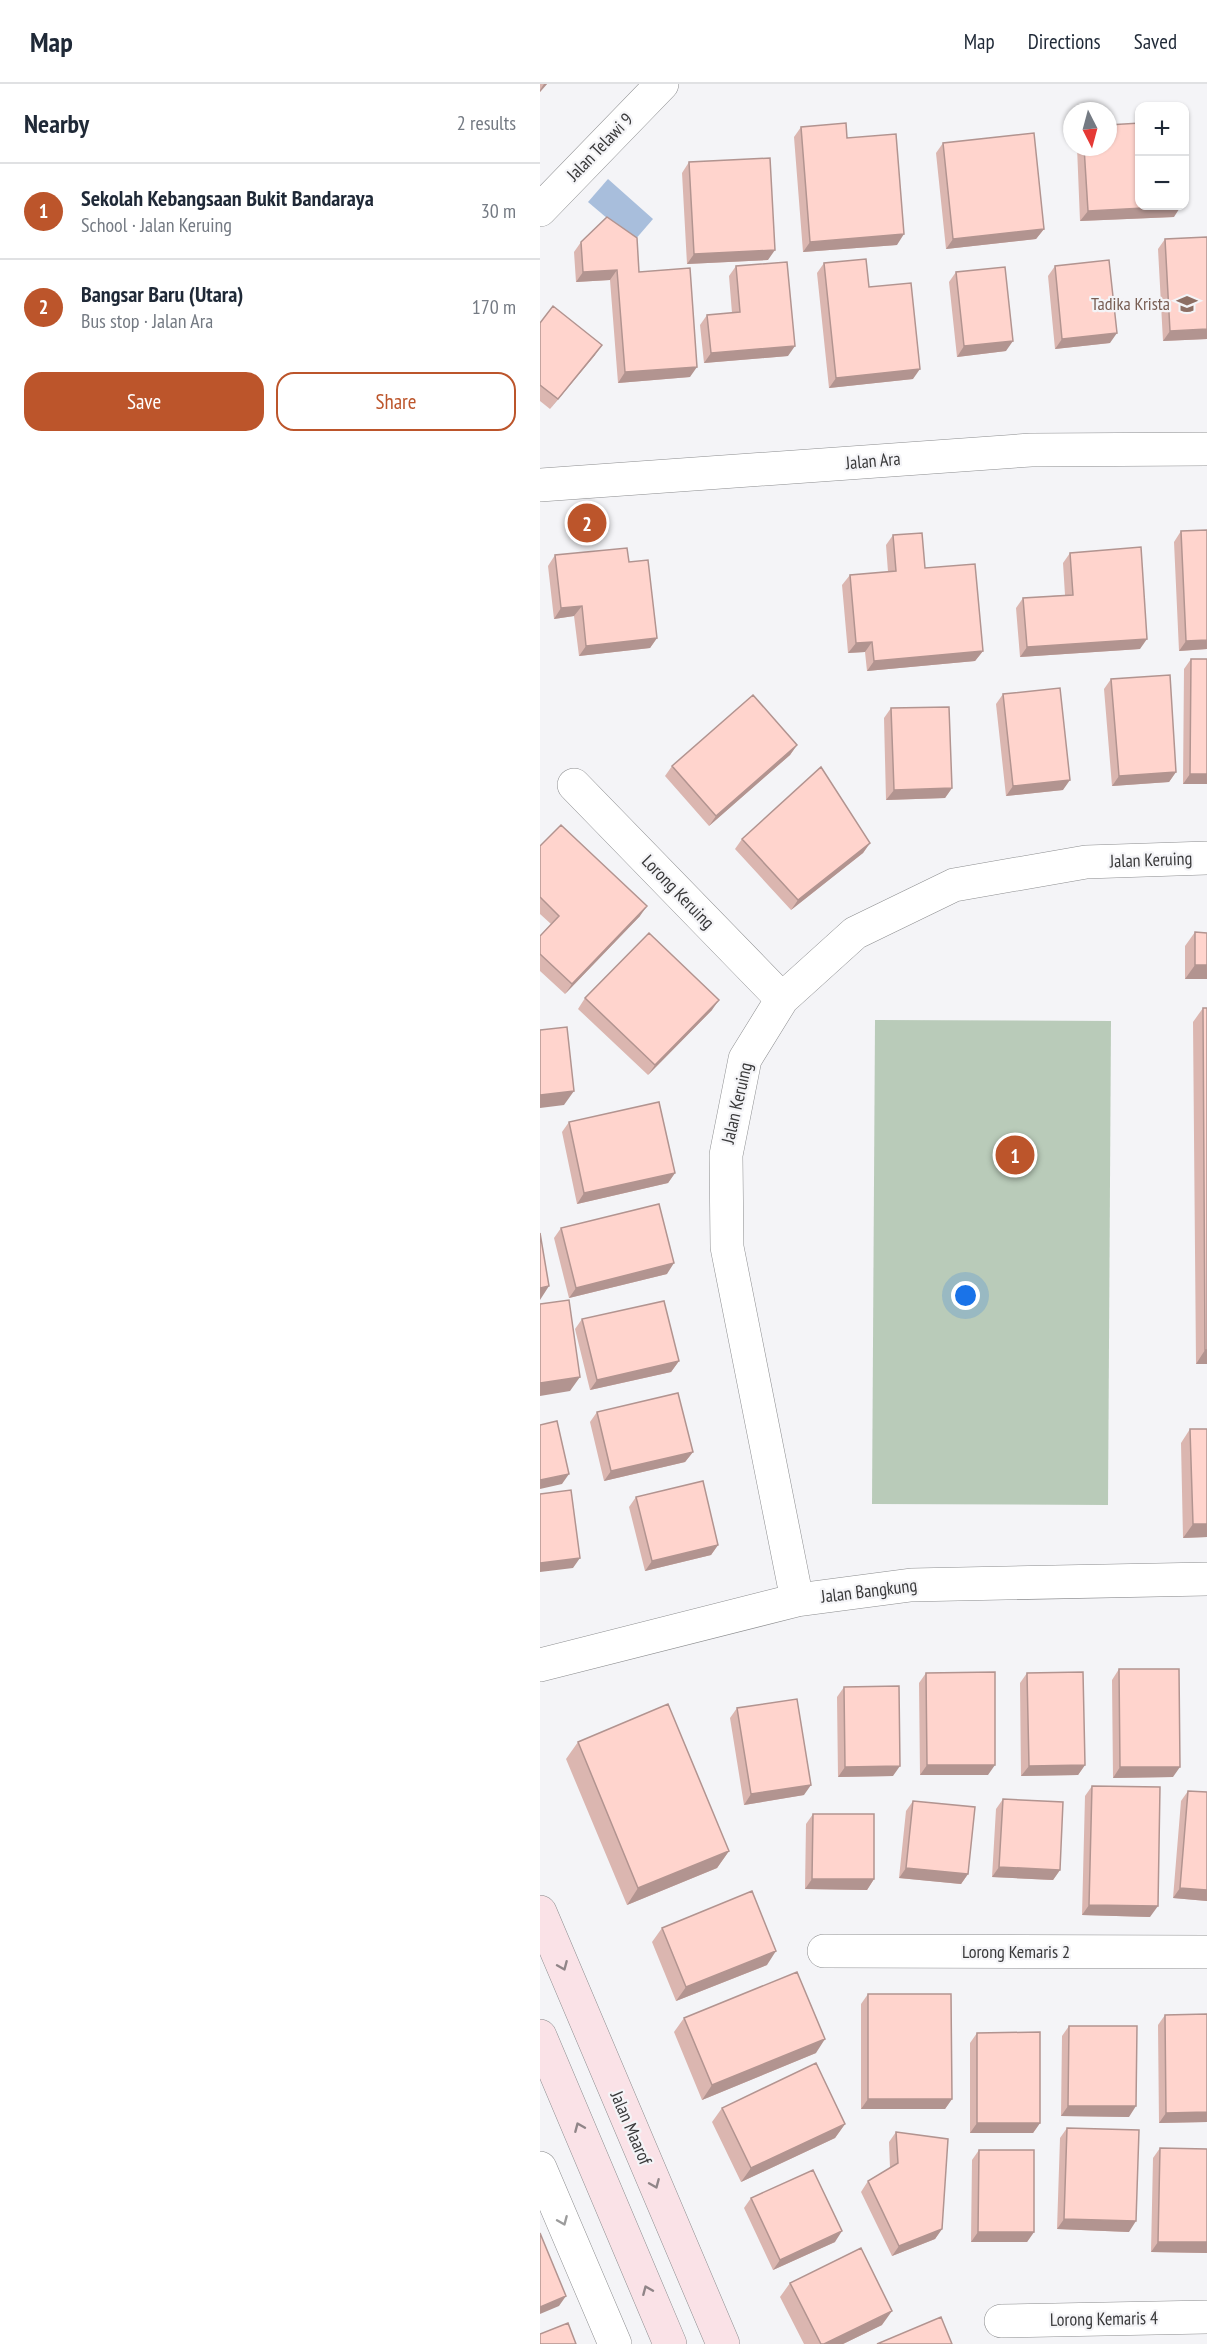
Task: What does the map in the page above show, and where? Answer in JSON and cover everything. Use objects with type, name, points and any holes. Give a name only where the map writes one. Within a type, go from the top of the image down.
[{"type":"main road","name":"Jalan Maarof","points":[[540,1912],[723,2344]]},
{"type":"main road","points":[[540,2036],[670,2344]]},
{"type":"street","name":"Jalan Telawi 9","points":[[540,210],[662,84]]},
{"type":"street","name":"Jalan Ara","points":[[540,485],[1031,450],[1207,449]]},
{"type":"street","name":"Lorong Keruing","points":[[574,785],[782,999]]},
{"type":"street","name":"Jalan Keruing","points":[[797,1600],[727,1236],[726,1155],[745,1059],[782,999],[855,933],[954,885],[1086,862],[1207,858]]},
{"type":"street","name":"Jalan Bangkung","points":[[540,1665],[797,1600],[911,1585],[1207,1579]]},
{"type":"street","name":"Lorong Kemaris 2","points":[[824,1951],[1207,1952]]},
{"type":"street","points":[[540,2168],[615,2344]]},
{"type":"street","name":"Lorong Kemaris 4","points":[[1001,2321],[1207,2317]]},
{"type":"green space","points":[[875,1020],[1111,1021],[1108,1505],[872,1504]]},
{"type":"water","points":[[608,179],[653,219],[634,241],[588,202]]},
{"type":"building","points":[[846,123],[847,138],[896,134],[904,234],[810,242],[801,127]]},
{"type":"building","points":[[1135,123],[1135,208],[1088,211],[1085,156],[1117,156],[1117,124]]},
{"type":"building","points":[[1034,133],[1044,229],[953,239],[943,143]]},
{"type":"building","points":[[770,158],[775,250],[694,254],[689,162]]},
{"type":"building","points":[[607,217],[637,238],[639,272],[690,268],[697,367],[625,372],[617,270],[583,272],[581,242]]},
{"type":"building","points":[[1207,237],[1207,329],[1170,331],[1165,239]]},
{"type":"building","points":[[866,259],[869,287],[911,283],[920,369],[836,378],[824,263]]},
{"type":"building","points":[[1109,260],[1117,333],[1062,339],[1055,266]]},
{"type":"building","points":[[787,262],[795,346],[711,353],[707,315],[740,312],[736,266]]},
{"type":"building","points":[[1005,267],[1013,341],[964,346],[956,272]]},
{"type":"building","points":[[553,306],[602,345],[558,399],[540,385],[540,323]]},
{"type":"building","points":[[1207,530],[1207,640],[1186,641],[1181,531]]},
{"type":"building","points":[[922,533],[925,568],[975,564],[983,651],[874,661],[872,642],[856,643],[850,575],[896,571],[893,535]]},
{"type":"building","points":[[1141,547],[1147,639],[1027,647],[1023,598],[1073,595],[1070,553]]},
{"type":"building","points":[[627,548],[629,562],[648,560],[657,638],[586,646],[582,606],[561,608],[555,555]]},
{"type":"building","points":[[1191,659],[1207,659],[1207,774],[1190,774]]},
{"type":"building","points":[[1170,675],[1176,772],[1119,776],[1111,679]]},
{"type":"building","points":[[1060,688],[1070,780],[1013,786],[1003,694]]},
{"type":"building","points":[[753,695],[797,745],[716,816],[672,766]]},
{"type":"building","points":[[949,707],[952,788],[894,790],[891,708]]},
{"type":"building","points":[[821,767],[870,843],[798,900],[742,839]]},
{"type":"building","points":[[561,825],[647,906],[572,984],[540,954],[540,936],[559,916],[540,897],[540,846]]},
{"type":"building","points":[[1195,932],[1207,933],[1207,965],[1195,965]]},
{"type":"building","points":[[649,933],[719,1000],[655,1065],[585,998]]},
{"type":"building","points":[[1203,1008],[1207,1008],[1207,1350],[1205,1350]]},
{"type":"building","points":[[567,1027],[574,1091],[540,1095],[540,1030]]},
{"type":"building","points":[[659,1102],[675,1173],[584,1193],[569,1122]]},
{"type":"building","points":[[659,1204],[674,1263],[576,1288],[561,1228]]},
{"type":"building","points":[[540,1233],[549,1286],[540,1288]]},
{"type":"building","points":[[569,1300],[580,1377],[540,1383],[540,1304]]},
{"type":"building","points":[[664,1301],[679,1361],[597,1380],[582,1319]]},
{"type":"building","points":[[678,1393],[693,1452],[611,1471],[597,1412]]},
{"type":"building","points":[[557,1421],[569,1474],[540,1480],[540,1425]]},
{"type":"building","points":[[1190,1429],[1207,1429],[1207,1524],[1193,1524]]},
{"type":"building","points":[[703,1481],[718,1545],[652,1561],[636,1497]]},
{"type":"building","points":[[571,1490],[580,1558],[540,1563],[540,1494]]},
{"type":"building","points":[[1119,1669],[1179,1669],[1180,1767],[1120,1767]]},
{"type":"building","points":[[995,1672],[995,1765],[927,1765],[926,1673]]},
{"type":"building","points":[[1083,1672],[1085,1765],[1029,1766],[1027,1673]]},
{"type":"building","points":[[899,1686],[900,1766],[845,1767],[844,1687]]},
{"type":"building","points":[[797,1699],[811,1785],[751,1794],[737,1708]]},
{"type":"building","points":[[668,1704],[729,1851],[638,1888],[578,1742]]},
{"type":"building","points":[[1092,1786],[1160,1787],[1158,1906],[1089,1905]]},
{"type":"building","points":[[1188,1791],[1207,1792],[1207,1890],[1180,1888]]},
{"type":"building","points":[[1003,1799],[1063,1802],[1060,1870],[999,1867]]},
{"type":"building","points":[[913,1801],[975,1807],[968,1874],[906,1868]]},
{"type":"building","points":[[813,1814],[874,1814],[874,1879],[812,1879]]},
{"type":"building","points":[[752,1891],[776,1951],[686,1987],[662,1928]]},
{"type":"building","points":[[797,1972],[825,2039],[712,2085],[684,2018]]},
{"type":"building","points":[[868,1994],[951,1994],[952,2099],[868,2099]]},
{"type":"building","points":[[1207,2014],[1207,2112],[1166,2113],[1165,2015]]},
{"type":"building","points":[[1069,2026],[1137,2026],[1136,2106],[1068,2106]]},
{"type":"building","points":[[1040,2032],[1040,2123],[977,2123],[977,2033]]},
{"type":"building","points":[[816,2063],[845,2124],[751,2168],[722,2108]]},
{"type":"building","points":[[1067,2128],[1139,2130],[1136,2221],[1064,2219]]},
{"type":"building","points":[[896,2132],[948,2139],[942,2229],[899,2246],[868,2181],[898,2163]]},
{"type":"building","points":[[1160,2148],[1207,2149],[1207,2242],[1158,2242]]},
{"type":"building","points":[[979,2150],[1034,2150],[1034,2232],[978,2232]]},
{"type":"building","points":[[813,2170],[842,2231],[780,2260],[751,2198]]},
{"type":"building","points":[[540,2233],[566,2296],[540,2307]]},
{"type":"building","points":[[861,2248],[892,2311],[821,2344],[790,2283]]},
{"type":"building","points":[[941,2317],[952,2344],[877,2344]]},
{"type":"building","points":[[568,2323],[576,2344],[540,2344],[540,2334]]},
{"type":"place","name":"Tadika Krista","points":[[1187,304]]},
{"type":"place","name":"Bangsar Baru (Utara)","points":[[587,523]]},
{"type":"place","name":"Sekolah Kebangsaan Bukit Bandaraya","points":[[1015,1155]]}]
